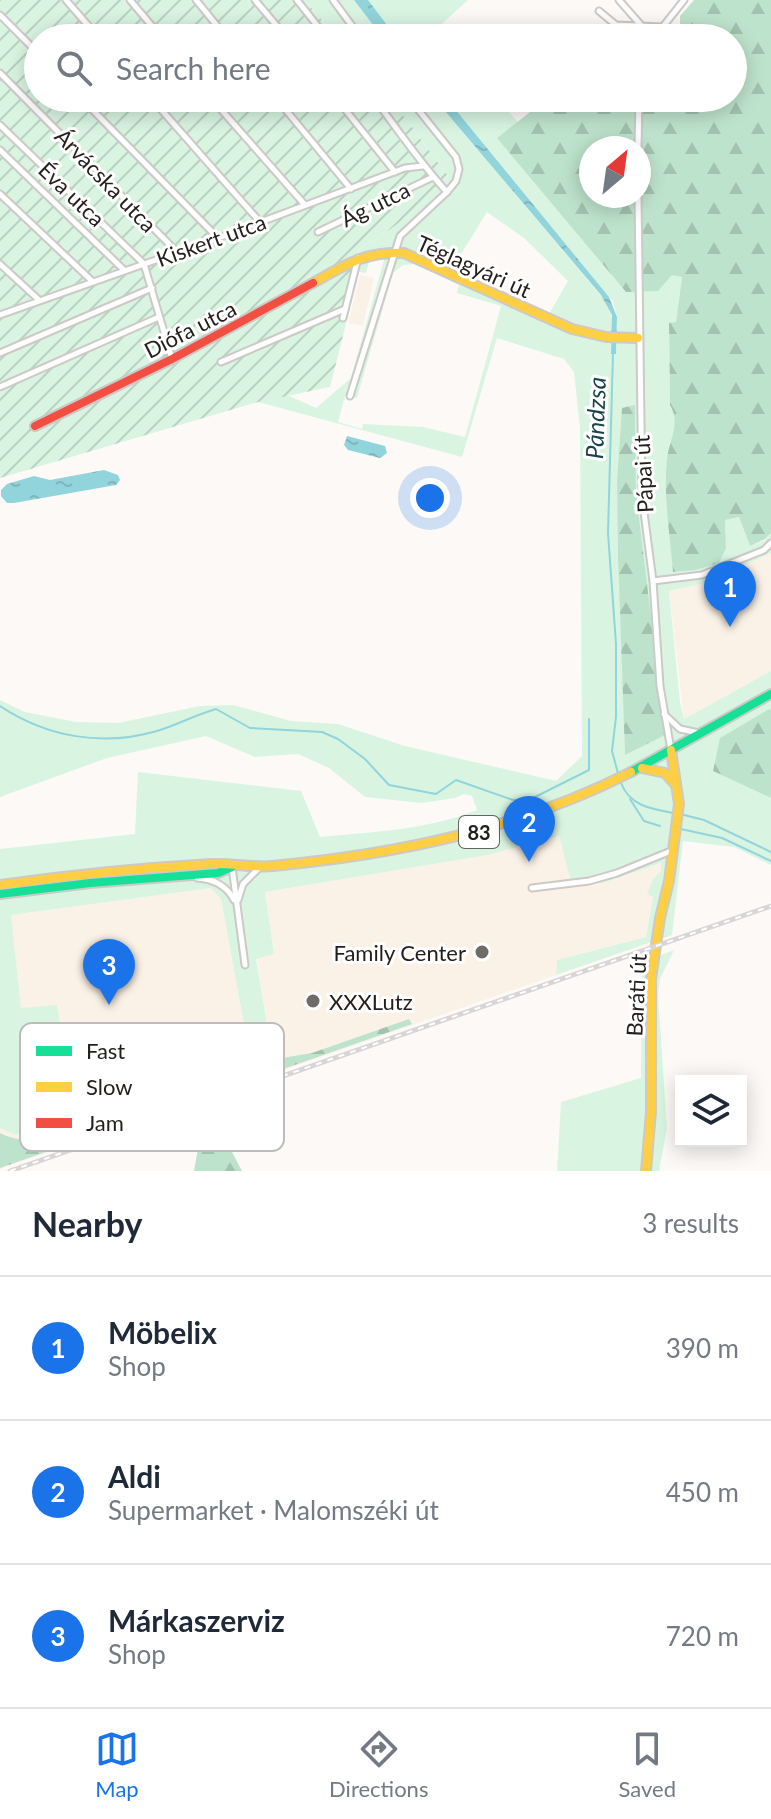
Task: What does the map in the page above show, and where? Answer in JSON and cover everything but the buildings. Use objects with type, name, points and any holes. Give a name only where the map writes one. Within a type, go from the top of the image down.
[{"type":"street","points":[[66,0],[87,24]]},
{"type":"street","points":[[130,0],[150,24]]},
{"type":"street","points":[[196,0],[216,24]]},
{"type":"street","points":[[255,0],[275,24]]},
{"type":"street","points":[[297,0],[316,24]]},
{"type":"street","points":[[333,0],[351,24]]},
{"type":"street","points":[[619,0],[640,24]]},
{"type":"street","points":[[664,24],[684,0]]},
{"type":"street","points":[[599,11],[615,24]]},
{"type":"street","points":[[0,15],[24,39]]},
{"type":"street","name":"Árvácska utca","points":[[0,73],[24,97]]},
{"type":"street","name":"Árvácska utca","points":[[39,112],[177,252]]},
{"type":"street","points":[[95,112],[218,238]]},
{"type":"street","points":[[163,112],[260,222]]},
{"type":"street","points":[[223,112],[305,205]]},
{"type":"street","points":[[288,112],[351,189]]},
{"type":"street","points":[[347,112],[395,172]]},
{"type":"street","points":[[385,112],[423,166],[447,192]]},
{"type":"street","points":[[395,251],[405,230],[447,192],[458,174],[459,162],[420,112]]},
{"type":"street","points":[[638,136],[639,112]]},
{"type":"street","name":"Éva utca","points":[[0,125],[144,264]]},
{"type":"street","points":[[0,150],[124,270]]},
{"type":"street","name":"Kiskert utca","points":[[0,315],[395,172],[415,165],[423,166]]},
{"type":"street","name":"Ág utca","points":[[318,232],[433,177]]},
{"type":"street","points":[[0,194],[92,281]]},
{"type":"street","name":"Pápai út","points":[[638,208],[642,497],[653,581],[664,713],[671,750]]},
{"type":"street","name":"Diófa utca","points":[[35,426],[172,359],[358,258],[395,251]]},
{"type":"street","name":"Téglagyári út","points":[[350,396],[395,251],[411,255],[572,329],[606,337],[638,338]]},
{"type":"street","points":[[343,318],[358,258]]},
{"type":"street","points":[[0,264],[39,300]]},
{"type":"street","points":[[144,264],[172,359]]},
{"type":"street","points":[[0,353],[152,288]]},
{"type":"street","points":[[221,362],[345,309]]},
{"type":"street","points":[[0,387],[159,317]]},
{"type":"street","points":[[653,581],[702,575],[764,550],[771,543]]},
{"type":"street","name":"83","points":[[0,885],[128,869],[263,865],[392,851],[459,837],[529,816],[608,783],[771,694]]},
{"type":"street","points":[[664,713],[674,727],[700,734]]},
{"type":"street","name":"Baráti út","points":[[646,1171],[651,1112],[651,979],[679,804],[671,750]]},
{"type":"street","points":[[637,769],[665,773],[675,783],[679,794]]},
{"type":"street","points":[[532,888],[589,881],[671,851]]},
{"type":"street","points":[[237,905],[243,884],[263,865]]},
{"type":"street","points":[[232,867],[245,965]]},
{"type":"street","name":"83","points":[[0,894],[218,873],[232,867]]},
{"type":"street","points":[[181,876],[217,883],[230,893],[237,905]]},
{"type":"shaded area","points":[[360,275],[374,278],[363,326],[348,323]]},
{"type":"shaded area","points":[[771,553],[771,671],[684,719],[669,591],[709,582]]},
{"type":"shaded area","points":[[559,836],[603,883],[662,863],[648,894],[653,897],[646,937],[557,960],[556,975],[284,1070],[284,1023],[267,1023],[256,958],[274,954],[265,892],[488,855]]},
{"type":"shaded area","points":[[211,888],[221,899],[244,1023],[21,1023],[10,915]]},
{"type":"shaded area","points":[[20,1040],[20,1151],[52,1151],[0,1169],[0,1128],[17,1135]]},
{"type":"green space","points":[[0,0],[304,0],[325,24],[24,24],[24,112],[400,112],[448,176],[407,217],[359,249],[353,271],[359,272],[330,387],[258,402],[0,478]]},
{"type":"green space","points":[[304,0],[354,0],[372,24],[325,24]]},
{"type":"green space","points":[[368,0],[468,0],[442,24],[386,24]]},
{"type":"green space","points":[[694,0],[771,0],[771,533],[750,546],[739,517],[725,520],[726,548],[719,563],[673,572],[666,487],[667,459],[674,425],[670,405],[669,323],[676,322],[682,277],[672,275],[658,291],[626,292],[497,138],[530,112],[747,112],[747,24],[680,24],[680,16]]},
{"type":"green space","points":[[400,112],[446,112],[608,304],[613,321],[612,354],[616,354],[617,318],[613,302],[457,112],[509,112],[519,123],[498,137],[579,201],[579,208],[588,208],[672,274],[682,277],[676,322],[669,324],[670,405],[675,423],[668,454],[673,571],[695,570],[726,548],[725,520],[739,517],[750,546],[765,540],[771,533],[771,553],[709,582],[669,591],[680,702],[684,719],[771,671],[771,708],[721,738],[713,770],[771,798],[771,865],[734,847],[683,841],[672,935],[556,975],[557,960],[646,937],[653,897],[647,894],[653,879],[661,871],[661,863],[603,883],[572,886],[559,836],[488,855],[265,892],[274,954],[256,959],[267,1023],[244,1023],[221,899],[211,888],[11,915],[21,1008],[57,1005],[60,1023],[20,1023],[20,1133],[16,1135],[0,1128],[0,849],[135,834],[138,772],[301,791],[320,837],[419,826],[477,810],[472,796],[464,794],[422,803],[365,797],[329,768],[298,754],[255,757],[206,736],[107,758],[0,797],[0,700],[25,712],[76,722],[118,723],[200,706],[233,705],[291,721],[338,724],[405,746],[556,781],[582,756],[580,428],[574,372],[564,359],[497,338],[462,457],[258,402],[287,395],[316,408],[351,378],[384,260],[370,258],[366,273],[353,271],[359,249],[407,217],[448,176]],"holes":[[[487,212],[524,238],[568,281],[549,314],[452,269]],[[415,264],[459,285],[457,293],[501,306],[465,437],[423,427],[363,424],[362,429],[338,422],[345,396],[357,398],[393,273],[403,265]],[[635,406],[636,492],[652,635],[625,754],[617,481]]]},
{"type":"green space","points":[[635,405],[636,492],[665,735],[625,755],[617,481],[622,408]]},
{"type":"green space","points":[[771,708],[771,798],[713,771],[720,738]]},
{"type":"green space","points":[[674,950],[660,979],[658,995],[667,1128],[659,1171],[557,1171],[561,1102],[641,1078],[642,962]]},
{"type":"green space","points":[[409,1019],[412,1024],[284,1069],[284,1058],[312,1053]]},
{"type":"green space","points":[[0,1133],[20,1139],[20,1151],[49,1151],[0,1168]]},
{"type":"green space","points":[[198,1151],[231,1151],[242,1171],[194,1171]]},
{"type":"water","points":[[354,0],[368,0],[386,24],[372,24]]},
{"type":"water","points":[[446,112],[457,112],[609,297],[617,317],[616,354],[611,354],[612,315],[601,295]]},
{"type":"water","points":[[347,436],[385,446],[387,453],[380,458],[348,450],[344,445]]},
{"type":"water","points":[[104,470],[118,475],[120,480],[116,485],[14,503],[7,503],[1,496],[1,490],[7,484],[34,476],[50,480]]},
{"type":"waterway","name":"Pándzsa","points":[[613,353],[608,533],[616,644],[616,717],[612,751],[619,777]]},
{"type":"waterway","points":[[0,706],[56,732],[96,738],[136,736],[157,731],[216,709],[250,728],[322,732],[338,739],[365,759],[389,785],[436,794],[456,780],[513,800],[531,799],[589,770],[589,719]]},
{"type":"waterway","name":"Pándzsa","points":[[621,783],[636,802],[674,813]]},
{"type":"waterway","name":"Pándzsa","points":[[630,799],[644,821],[660,826]]},
{"type":"waterway","name":"Pándzsa","points":[[680,814],[704,820],[771,852]]},
{"type":"waterway","name":"Pándzsa","points":[[681,829],[722,838],[771,861]]},
{"type":"railway","points":[[284,1076],[771,906]]},
{"type":"railway","points":[[10,1171],[67,1151]]},
{"type":"traffic: fast","points":[[631,772],[771,694]]},
{"type":"traffic: fast","points":[[0,894],[218,873],[232,867]]},
{"type":"traffic: slow","points":[[313,283],[367,257],[404,253],[572,329],[606,337],[638,338]]},
{"type":"traffic: slow","points":[[646,1171],[651,1112],[651,979],[679,804],[671,750]]},
{"type":"traffic: slow","points":[[642,768],[665,773],[675,784]]},
{"type":"traffic: slow","points":[[0,885],[212,864],[273,866],[412,846],[501,824],[589,792],[631,772]]},
{"type":"traffic: jam","points":[[35,426],[172,359],[313,283]]},
{"type":"place","name":"Möbelix","points":[[730,627]]},
{"type":"place","name":"Aldi","points":[[529,862]]},
{"type":"place","name":"Family Center","points":[[482,952]]},
{"type":"place","name":"XXXLutz","points":[[313,1001]]},
{"type":"place","name":"Márkaszerviz","points":[[109,1005]]}]
